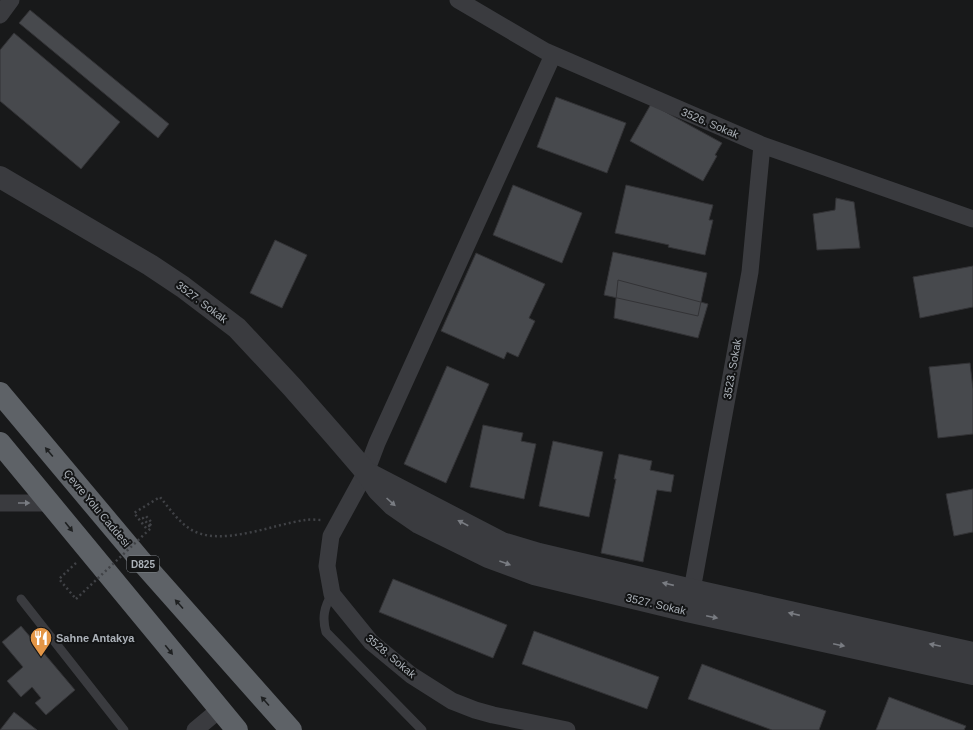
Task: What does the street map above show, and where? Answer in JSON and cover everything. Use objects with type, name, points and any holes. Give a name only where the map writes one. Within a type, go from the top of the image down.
[{"type":"highway","name":"Çevre Yolu Caddesi","points":[[0,393],[141,562],[291,730]]},
{"type":"highway","name":"D825","points":[[0,443],[237,730]]},
{"type":"street","points":[[0,15],[11,0]]},
{"type":"street","name":"3526. Sokak","points":[[458,0],[553,55],[762,146],[973,218]]},
{"type":"street","name":"3528. Sokak","points":[[553,55],[377,442],[366,472],[331,536],[327,566],[332,594],[371,642],[411,674],[452,700],[475,710],[567,730]]},
{"type":"street","name":"3523. Sokak","points":[[692,590],[750,272],[762,146]]},
{"type":"street","name":"3527. Sokak","points":[[0,177],[183,287],[237,328],[292,387],[366,472],[378,490],[393,505],[419,523],[488,557],[534,574],[687,611],[973,674]]},
{"type":"street","name":"3527. Sokak","points":[[366,472],[502,543],[539,554],[692,590],[973,653]]},
{"type":"street","points":[[0,502],[49,503]]},
{"type":"street","points":[[687,611],[692,590]]},
{"type":"street","points":[[195,730],[219,710]]},
{"type":"lane","points":[[332,594],[325,607],[324,623],[326,632],[422,730]]},
{"type":"lane","points":[[22,599],[124,730]]},
{"type":"path","points":[[89,552],[59,579],[76,599],[151,528],[143,518],[146,516],[152,524],[150,525],[146,528],[134,513],[160,497],[190,529],[200,534],[218,537],[307,520],[323,520],[337,524]]},
{"type":"building","points":[[30,10],[169,124],[158,138],[19,23]]},
{"type":"building","points":[[14,33],[120,122],[81,169],[0,101],[0,50]]},
{"type":"building","points":[[556,97],[626,123],[607,173],[537,147]]},
{"type":"building","points":[[651,104],[722,143],[715,155],[717,156],[703,181],[630,141]]},
{"type":"building","points":[[513,185],[582,213],[562,263],[493,235]]},
{"type":"building","points":[[626,185],[713,205],[709,220],[713,220],[705,255],[615,233]]},
{"type":"building","points":[[836,198],[854,202],[860,248],[817,250],[813,214],[835,210]]},
{"type":"building","points":[[275,240],[307,255],[282,308],[250,293]]},
{"type":"building","points":[[613,252],[707,273],[698,316],[604,295]]},
{"type":"building","points":[[476,253],[545,284],[529,318],[535,321],[518,357],[507,352],[504,359],[441,331]]},
{"type":"building","points":[[973,266],[973,307],[920,318],[913,277]]},
{"type":"building","points":[[618,280],[708,304],[698,338],[614,318]]},
{"type":"building","points":[[970,363],[973,389],[973,434],[938,438],[929,367]]},
{"type":"building","points":[[447,366],[489,384],[446,483],[404,464]]},
{"type":"building","points":[[483,425],[523,433],[521,441],[536,444],[524,499],[470,487]]},
{"type":"building","points":[[553,441],[603,452],[589,517],[539,506]]},
{"type":"building","points":[[619,454],[652,461],[650,470],[674,475],[671,492],[657,490],[643,562],[601,553],[616,479],[614,479]]},
{"type":"building","points":[[973,489],[973,532],[954,536],[946,494]]},
{"type":"building","points":[[393,579],[507,625],[493,658],[379,612]]},
{"type":"building","points":[[21,626],[75,690],[46,715],[35,703],[41,698],[32,687],[21,697],[7,681],[23,667],[2,642]]},
{"type":"building","points":[[534,631],[659,677],[647,709],[522,664]]},
{"type":"building","points":[[702,664],[826,711],[819,730],[772,730],[688,699]]},
{"type":"building","points":[[889,697],[966,726],[964,730],[876,730]]},
{"type":"building","points":[[14,712],[37,730],[0,730]]},
{"type":"place","name":"Sahne Antakya","points":[[41,658]]}]
